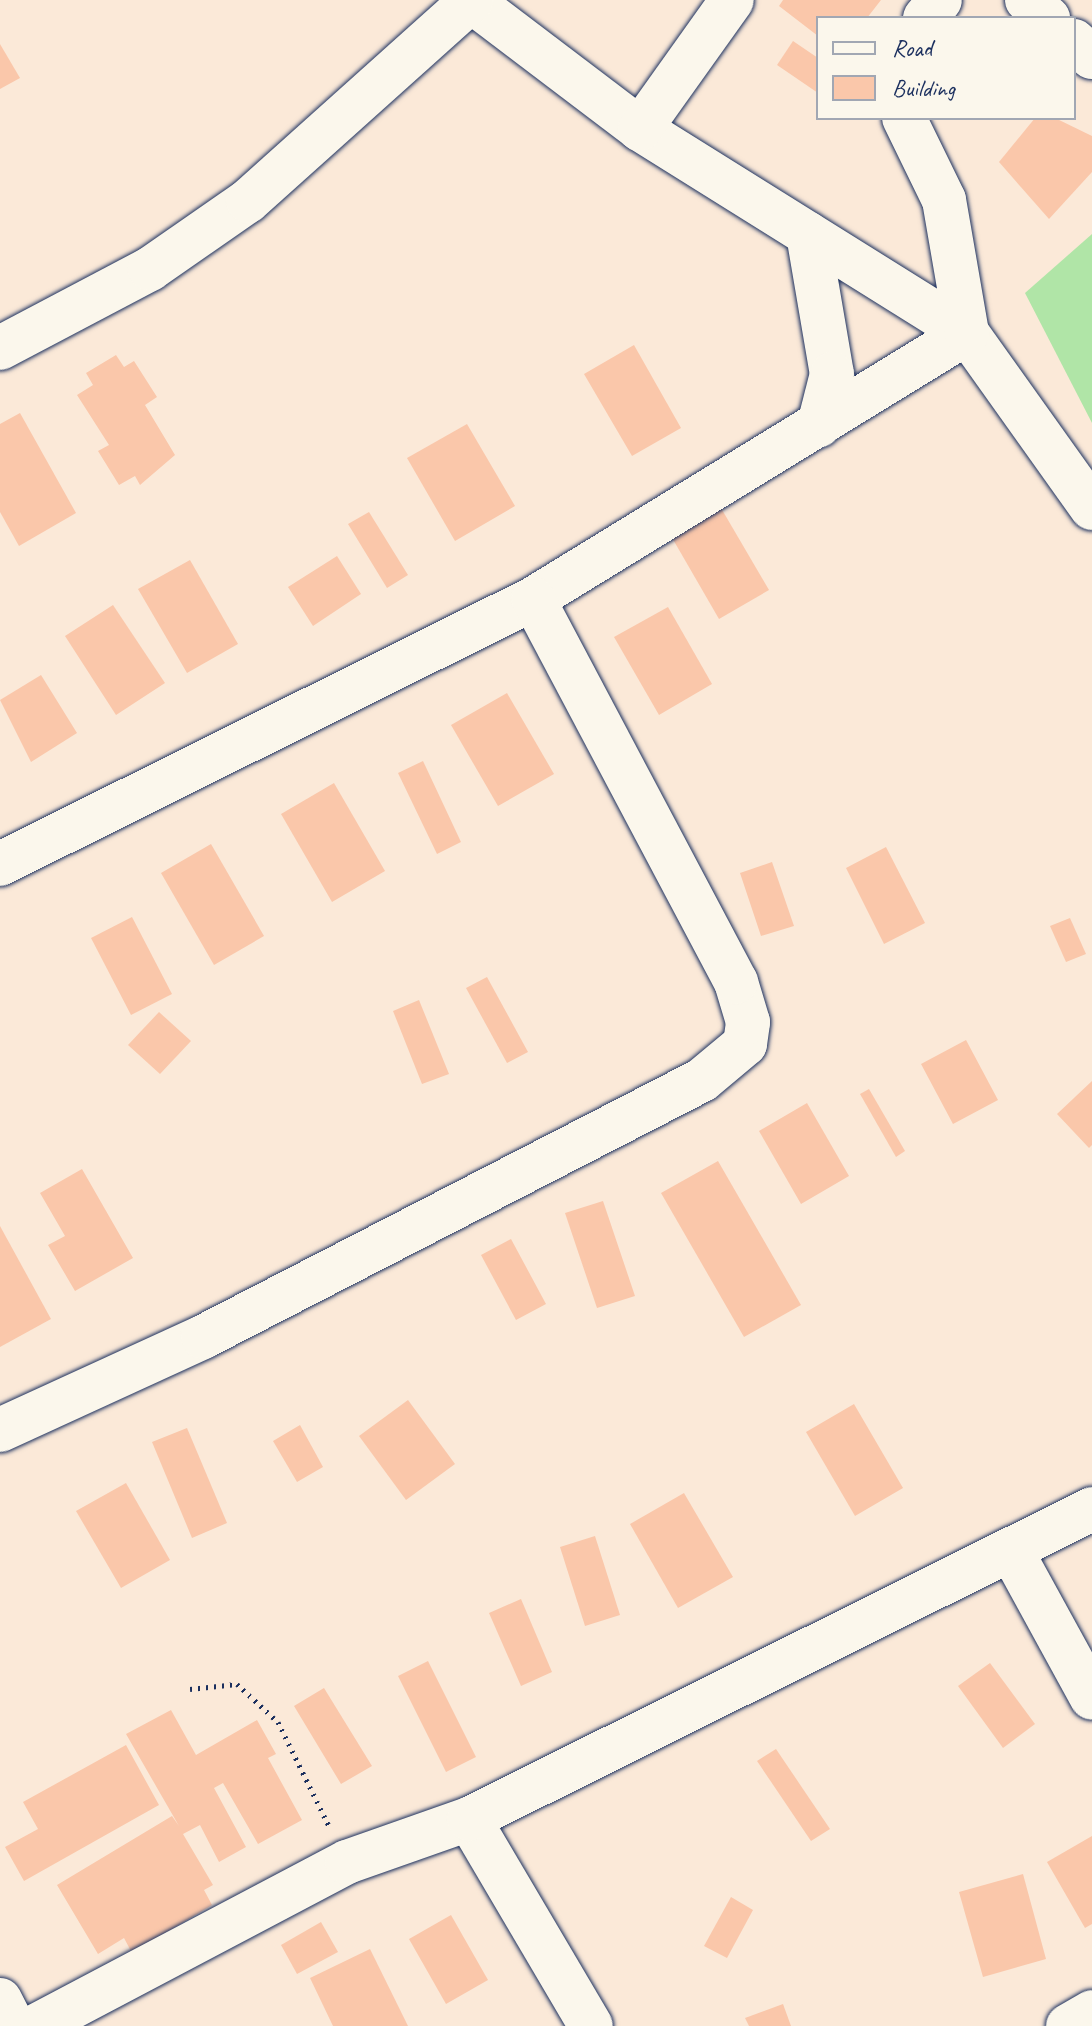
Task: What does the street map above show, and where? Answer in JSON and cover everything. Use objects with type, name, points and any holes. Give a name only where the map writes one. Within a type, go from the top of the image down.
[{"type":"street","points":[[640,129],[732,0]]},
{"type":"street","points":[[927,16],[940,0]]},
{"type":"street","points":[[1027,0],[1046,16]]},
{"type":"street","points":[[0,348],[150,269],[248,201],[471,1],[640,129],[967,333],[1092,508]]},
{"type":"street","points":[[1076,43],[1092,57]]},
{"type":"street","points":[[905,120],[944,200],[967,333]]},
{"type":"street","points":[[808,234],[832,374],[819,425]]},
{"type":"street","points":[[0,864],[533,599],[967,333]]},
{"type":"street","points":[[0,1430],[203,1337],[702,1080],[745,1044],[748,1022],[736,982],[533,599]]},
{"type":"street","points":[[36,2026],[347,1862],[469,1819],[1012,1552],[1092,1509]]},
{"type":"street","points":[[1012,1552],[1092,1698]]},
{"type":"street","points":[[469,1819],[591,2026]]},
{"type":"street","points":[[0,2000],[13,2026]]},
{"type":"street","points":[[1068,2026],[1092,2012]]},
{"type":"path","points":[[190,1689],[237,1684],[278,1722],[347,1862]]},
{"type":"green space","points":[[1092,234],[1092,423],[1025,293]]},
{"type":"building","points":[[783,0],[881,0],[869,16],[816,16],[816,34],[779,6]]},
{"type":"building","points":[[793,41],[816,57],[816,92],[777,65]]},
{"type":"building","points":[[0,44],[20,78],[0,89]]},
{"type":"building","points":[[1033,120],[1059,120],[1092,136],[1092,172],[1049,219],[999,162]]},
{"type":"building","points":[[634,345],[681,428],[632,456],[584,374]]},
{"type":"building","points":[[116,355],[124,367],[134,361],[157,397],[145,405],[175,455],[140,485],[135,476],[119,485],[98,451],[109,445],[77,395],[93,385],[86,373]]},
{"type":"building","points":[[20,413],[76,513],[19,546],[0,512],[0,424]]},
{"type":"building","points":[[467,424],[515,506],[455,541],[407,458]]},
{"type":"building","points":[[721,508],[769,590],[719,619],[671,536]]},
{"type":"building","points":[[369,512],[408,575],[387,588],[348,524]]},
{"type":"building","points":[[337,556],[361,594],[313,626],[288,587]]},
{"type":"building","points":[[190,560],[238,644],[187,673],[138,589]]},
{"type":"building","points":[[113,605],[165,683],[116,715],[65,636]]},
{"type":"building","points":[[668,607],[712,684],[659,715],[614,637]]},
{"type":"building","points":[[41,675],[77,733],[31,762],[0,700]]},
{"type":"building","points":[[507,693],[554,774],[498,806],[451,725]]},
{"type":"building","points":[[423,761],[461,842],[437,854],[398,773]]},
{"type":"building","points":[[334,783],[385,871],[332,902],[281,814]]},
{"type":"building","points":[[211,844],[264,936],[214,965],[161,873]]},
{"type":"building","points":[[886,847],[925,923],[884,944],[846,868]]},
{"type":"building","points":[[772,862],[794,926],[761,936],[740,873]]},
{"type":"building","points":[[132,917],[172,994],[131,1015],[91,938]]},
{"type":"building","points":[[1070,918],[1086,954],[1066,962],[1050,926]]},
{"type":"building","points":[[487,977],[528,1052],[507,1063],[466,988]]},
{"type":"building","points":[[419,1000],[449,1074],[422,1084],[393,1011]]},
{"type":"building","points":[[159,1012],[191,1041],[160,1074],[128,1045]]},
{"type":"building","points":[[966,1040],[998,1100],[953,1124],[921,1064]]},
{"type":"building","points":[[1092,1081],[1092,1145],[1089,1148],[1057,1114]]},
{"type":"building","points":[[869,1089],[905,1151],[896,1157],[860,1094]]},
{"type":"building","points":[[807,1103],[849,1176],[801,1204],[759,1131]]},
{"type":"building","points":[[718,1161],[801,1305],[744,1337],[661,1193]]},
{"type":"building","points":[[82,1169],[133,1258],[75,1291],[48,1245],[65,1236],[40,1193]]},
{"type":"building","points":[[603,1201],[635,1296],[597,1308],[565,1213]]},
{"type":"building","points":[[0,1226],[51,1319],[0,1347]]},
{"type":"building","points":[[511,1239],[546,1304],[516,1320],[481,1255]]},
{"type":"building","points":[[408,1400],[455,1464],[406,1500],[359,1436]]},
{"type":"building","points":[[854,1404],[903,1488],[855,1516],[806,1432]]},
{"type":"building","points":[[300,1425],[323,1467],[297,1482],[273,1441]]},
{"type":"building","points":[[187,1428],[227,1523],[192,1538],[152,1442]]},
{"type":"building","points":[[126,1483],[170,1560],[121,1588],[76,1511]]},
{"type":"building","points":[[684,1493],[733,1577],[678,1608],[630,1524]]},
{"type":"building","points":[[595,1536],[620,1615],[585,1626],[560,1547]]},
{"type":"building","points":[[521,1599],[552,1672],[521,1686],[489,1613]]},
{"type":"building","points":[[428,1661],[476,1757],[446,1772],[398,1676]]},
{"type":"building","points":[[990,1663],[1035,1724],[1003,1748],[958,1686]]},
{"type":"building","points":[[324,1688],[372,1766],[341,1784],[294,1706]]},
{"type":"building","points":[[171,1710],[196,1755],[257,1720],[276,1754],[268,1758],[302,1820],[258,1844],[223,1783],[214,1788],[246,1847],[219,1862],[200,1825],[183,1834],[213,1885],[204,1890],[212,1905],[132,1953],[124,1938],[98,1954],[57,1885],[172,1816],[179,1826],[126,1734]]},
{"type":"building","points":[[126,1745],[159,1805],[24,1881],[5,1847],[38,1829],[23,1802]]},
{"type":"building","points":[[776,1749],[830,1829],[811,1841],[757,1761]]},
{"type":"building","points":[[1092,1836],[1092,1924],[1085,1928],[1047,1862]]},
{"type":"building","points":[[1023,1874],[1046,1959],[983,1977],[959,1892]]},
{"type":"building","points":[[731,1897],[753,1910],[727,1958],[704,1946]]},
{"type":"building","points":[[451,1915],[488,1980],[446,2004],[409,1939]]},
{"type":"building","points":[[321,1922],[338,1952],[297,1974],[281,1945]]},
{"type":"building","points":[[370,1949],[408,2026],[333,2026],[310,1978]]},
{"type":"building","points":[[783,2004],[791,2026],[749,2026],[745,2018]]}]
